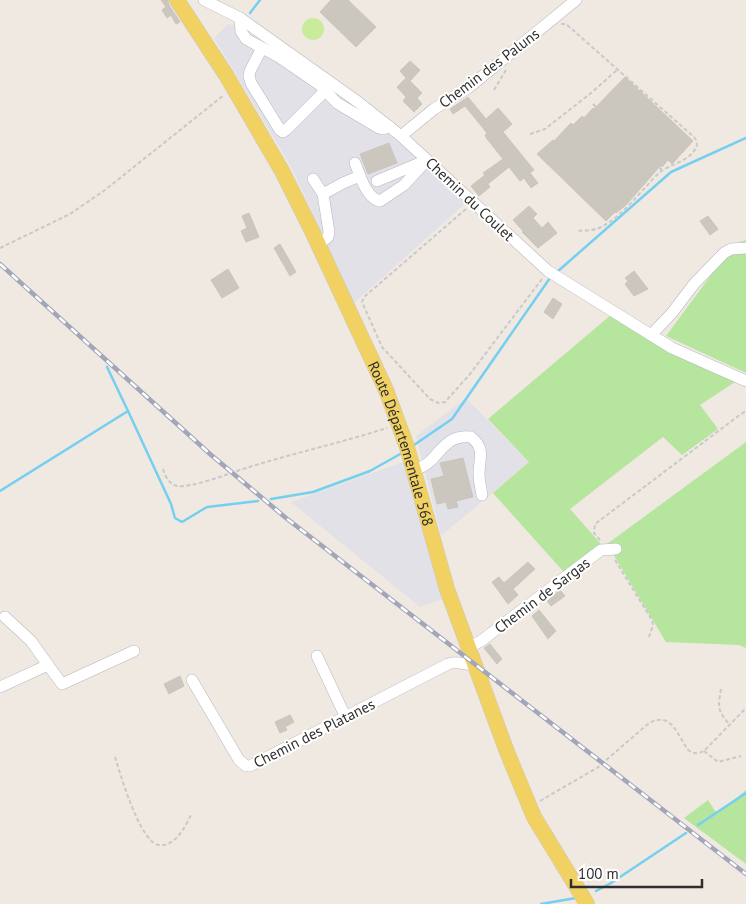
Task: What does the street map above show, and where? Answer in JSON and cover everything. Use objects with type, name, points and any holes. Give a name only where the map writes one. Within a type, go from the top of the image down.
[{"type":"main road","name":"Route Départementale 568","points":[[177,0],[234,88],[282,171],[386,390],[414,470],[439,563],[507,752],[542,832],[570,873],[587,904]]},
{"type":"street","name":"Chemin du Coulet","points":[[204,0],[240,18],[389,126],[548,271],[672,348],[746,381]]},
{"type":"street","name":"Chemin des Paluns","points":[[401,136],[434,109],[468,88],[576,0]]},
{"type":"street","points":[[240,18],[242,35],[320,85],[337,103],[379,128],[383,129],[389,126]]},
{"type":"street","points":[[262,48],[250,72],[250,83],[280,130],[283,132],[286,130],[325,91]]},
{"type":"street","points":[[355,163],[371,196],[375,200],[380,201],[404,185],[427,160]]},
{"type":"street","points":[[377,181],[427,160]]},
{"type":"street","points":[[323,194],[360,176]]},
{"type":"street","points":[[313,179],[323,194],[329,232],[328,237],[318,245]]},
{"type":"street","points":[[651,334],[672,313],[694,284],[724,254],[731,249],[746,248]]},
{"type":"street","points":[[414,470],[427,465],[448,442],[456,437],[471,437],[477,442],[481,450],[479,473],[482,495]]},
{"type":"street","name":"Chemin de Sargas","points":[[469,647],[482,641],[601,550],[611,549]]},
{"type":"street","points":[[5,617],[31,641],[62,684],[134,651]]},
{"type":"street","points":[[317,656],[346,718]]},
{"type":"street","name":"Chemin des Platanes","points":[[192,680],[239,760],[246,766],[255,765],[448,664],[455,662],[468,665],[475,664]]},
{"type":"street","points":[[0,687],[48,665]]},
{"type":"path","points":[[559,25],[566,24],[696,140],[697,146],[691,156],[663,171],[605,226],[593,230],[576,231]]},
{"type":"path","points":[[494,90],[508,67]]},
{"type":"path","points":[[530,134],[545,129],[617,70]]},
{"type":"path","points":[[0,248],[70,214],[105,190],[234,88]]},
{"type":"path","points":[[593,104],[663,171]]},
{"type":"path","points":[[473,202],[363,299],[362,302],[382,347],[430,399],[438,403],[445,402],[470,374],[548,271]]},
{"type":"path","points":[[649,637],[653,625],[652,620],[623,575],[611,549],[594,533],[595,524],[746,411]]},
{"type":"path","points":[[162,469],[172,484],[178,486],[215,479],[399,424]]},
{"type":"path","points":[[722,689],[718,706],[719,712],[729,724]]},
{"type":"path","points":[[530,808],[597,768],[656,719],[662,718],[668,721],[688,750],[693,754],[704,751],[746,708]]},
{"type":"path","points":[[704,751],[718,762],[740,756]]},
{"type":"path","points":[[115,757],[128,799],[146,836],[153,844],[159,846],[173,840],[183,830],[191,815]]},
{"type":"shaded area","points":[[228,24],[242,28],[390,134],[468,201],[354,303],[291,167],[214,38]]},
{"type":"shaded area","points":[[466,398],[529,462],[441,536],[416,436]]},
{"type":"shaded area","points":[[403,462],[444,599],[420,607],[291,502]]},
{"type":"green space","points":[[309,18],[317,18],[324,25],[324,33],[317,40],[309,40],[302,33],[302,25]]},
{"type":"green space","points":[[746,240],[746,373],[666,336],[734,244]]},
{"type":"green space","points":[[618,309],[672,345],[746,377],[746,387],[735,382],[700,405],[718,429],[682,455],[663,437],[570,509],[608,552],[571,580],[493,493],[529,462],[488,419]]},
{"type":"green space","points":[[746,442],[746,648],[739,645],[666,642],[607,544]]},
{"type":"green space","points":[[746,790],[746,864],[684,818],[708,800],[717,814]]},
{"type":"building","points":[[161,0],[168,0],[169,5],[180,22],[176,24],[171,15],[167,18],[162,10],[166,7]]},
{"type":"building","points":[[331,0],[348,0],[376,27],[356,47],[320,12]]},
{"type":"building","points":[[410,61],[420,70],[410,81],[422,93],[417,98],[422,104],[414,112],[403,101],[406,97],[397,87],[406,78],[400,71]]},
{"type":"building","points":[[625,77],[693,141],[672,164],[668,160],[662,167],[661,165],[626,205],[606,221],[537,154],[554,141],[571,123],[573,125],[582,116],[584,118]]},
{"type":"building","points":[[468,97],[486,119],[498,108],[512,124],[503,132],[534,170],[530,173],[538,183],[531,188],[524,178],[520,181],[509,167],[488,184],[490,187],[479,196],[471,186],[485,175],[483,173],[503,159],[487,139],[485,135],[487,133],[465,106],[453,114],[450,109]]},
{"type":"building","points":[[389,143],[397,163],[368,174],[360,154]]},
{"type":"building","points":[[529,206],[537,214],[533,218],[542,228],[548,222],[557,233],[538,248],[513,220]]},
{"type":"building","points":[[249,213],[259,237],[246,242],[241,231],[247,228],[242,216]]},
{"type":"building","points":[[708,216],[718,229],[710,235],[700,221]]},
{"type":"building","points":[[280,244],[296,272],[290,276],[274,248]]},
{"type":"building","points":[[228,269],[239,288],[222,298],[211,280]]},
{"type":"building","points":[[634,271],[648,289],[634,296],[625,284],[628,281],[625,278]]},
{"type":"building","points":[[553,298],[562,304],[553,319],[544,312]]},
{"type":"building","points":[[463,458],[473,497],[456,501],[458,507],[448,509],[446,502],[437,504],[431,479],[444,476],[440,463]]},
{"type":"building","points":[[528,562],[535,569],[513,589],[518,595],[508,604],[492,582],[499,577],[504,583]]},
{"type":"building","points":[[560,590],[565,596],[551,606],[547,601]]},
{"type":"building","points":[[539,610],[556,631],[548,639],[532,616]]},
{"type":"building","points":[[490,644],[502,659],[497,664],[484,648]]},
{"type":"building","points":[[180,676],[184,686],[169,694],[164,684]]},
{"type":"building","points":[[290,715],[294,722],[285,727],[287,730],[280,733],[275,722]]},
{"type":"waterway","points":[[250,13],[260,0]]},
{"type":"waterway","points":[[557,272],[671,172],[746,138]]},
{"type":"waterway","points":[[414,445],[452,419],[550,278]]},
{"type":"waterway","points":[[107,367],[128,411]]},
{"type":"waterway","points":[[0,491],[128,411],[171,504],[175,518],[182,522],[207,507],[258,501]]},
{"type":"waterway","points":[[271,499],[313,492],[370,471],[402,453]]},
{"type":"waterway","points":[[698,825],[746,793]]},
{"type":"waterway","points":[[596,891],[686,833]]},
{"type":"waterway","points":[[541,904],[576,898]]},
{"type":"railway","points":[[0,264],[210,454],[286,518],[746,874]]}]
